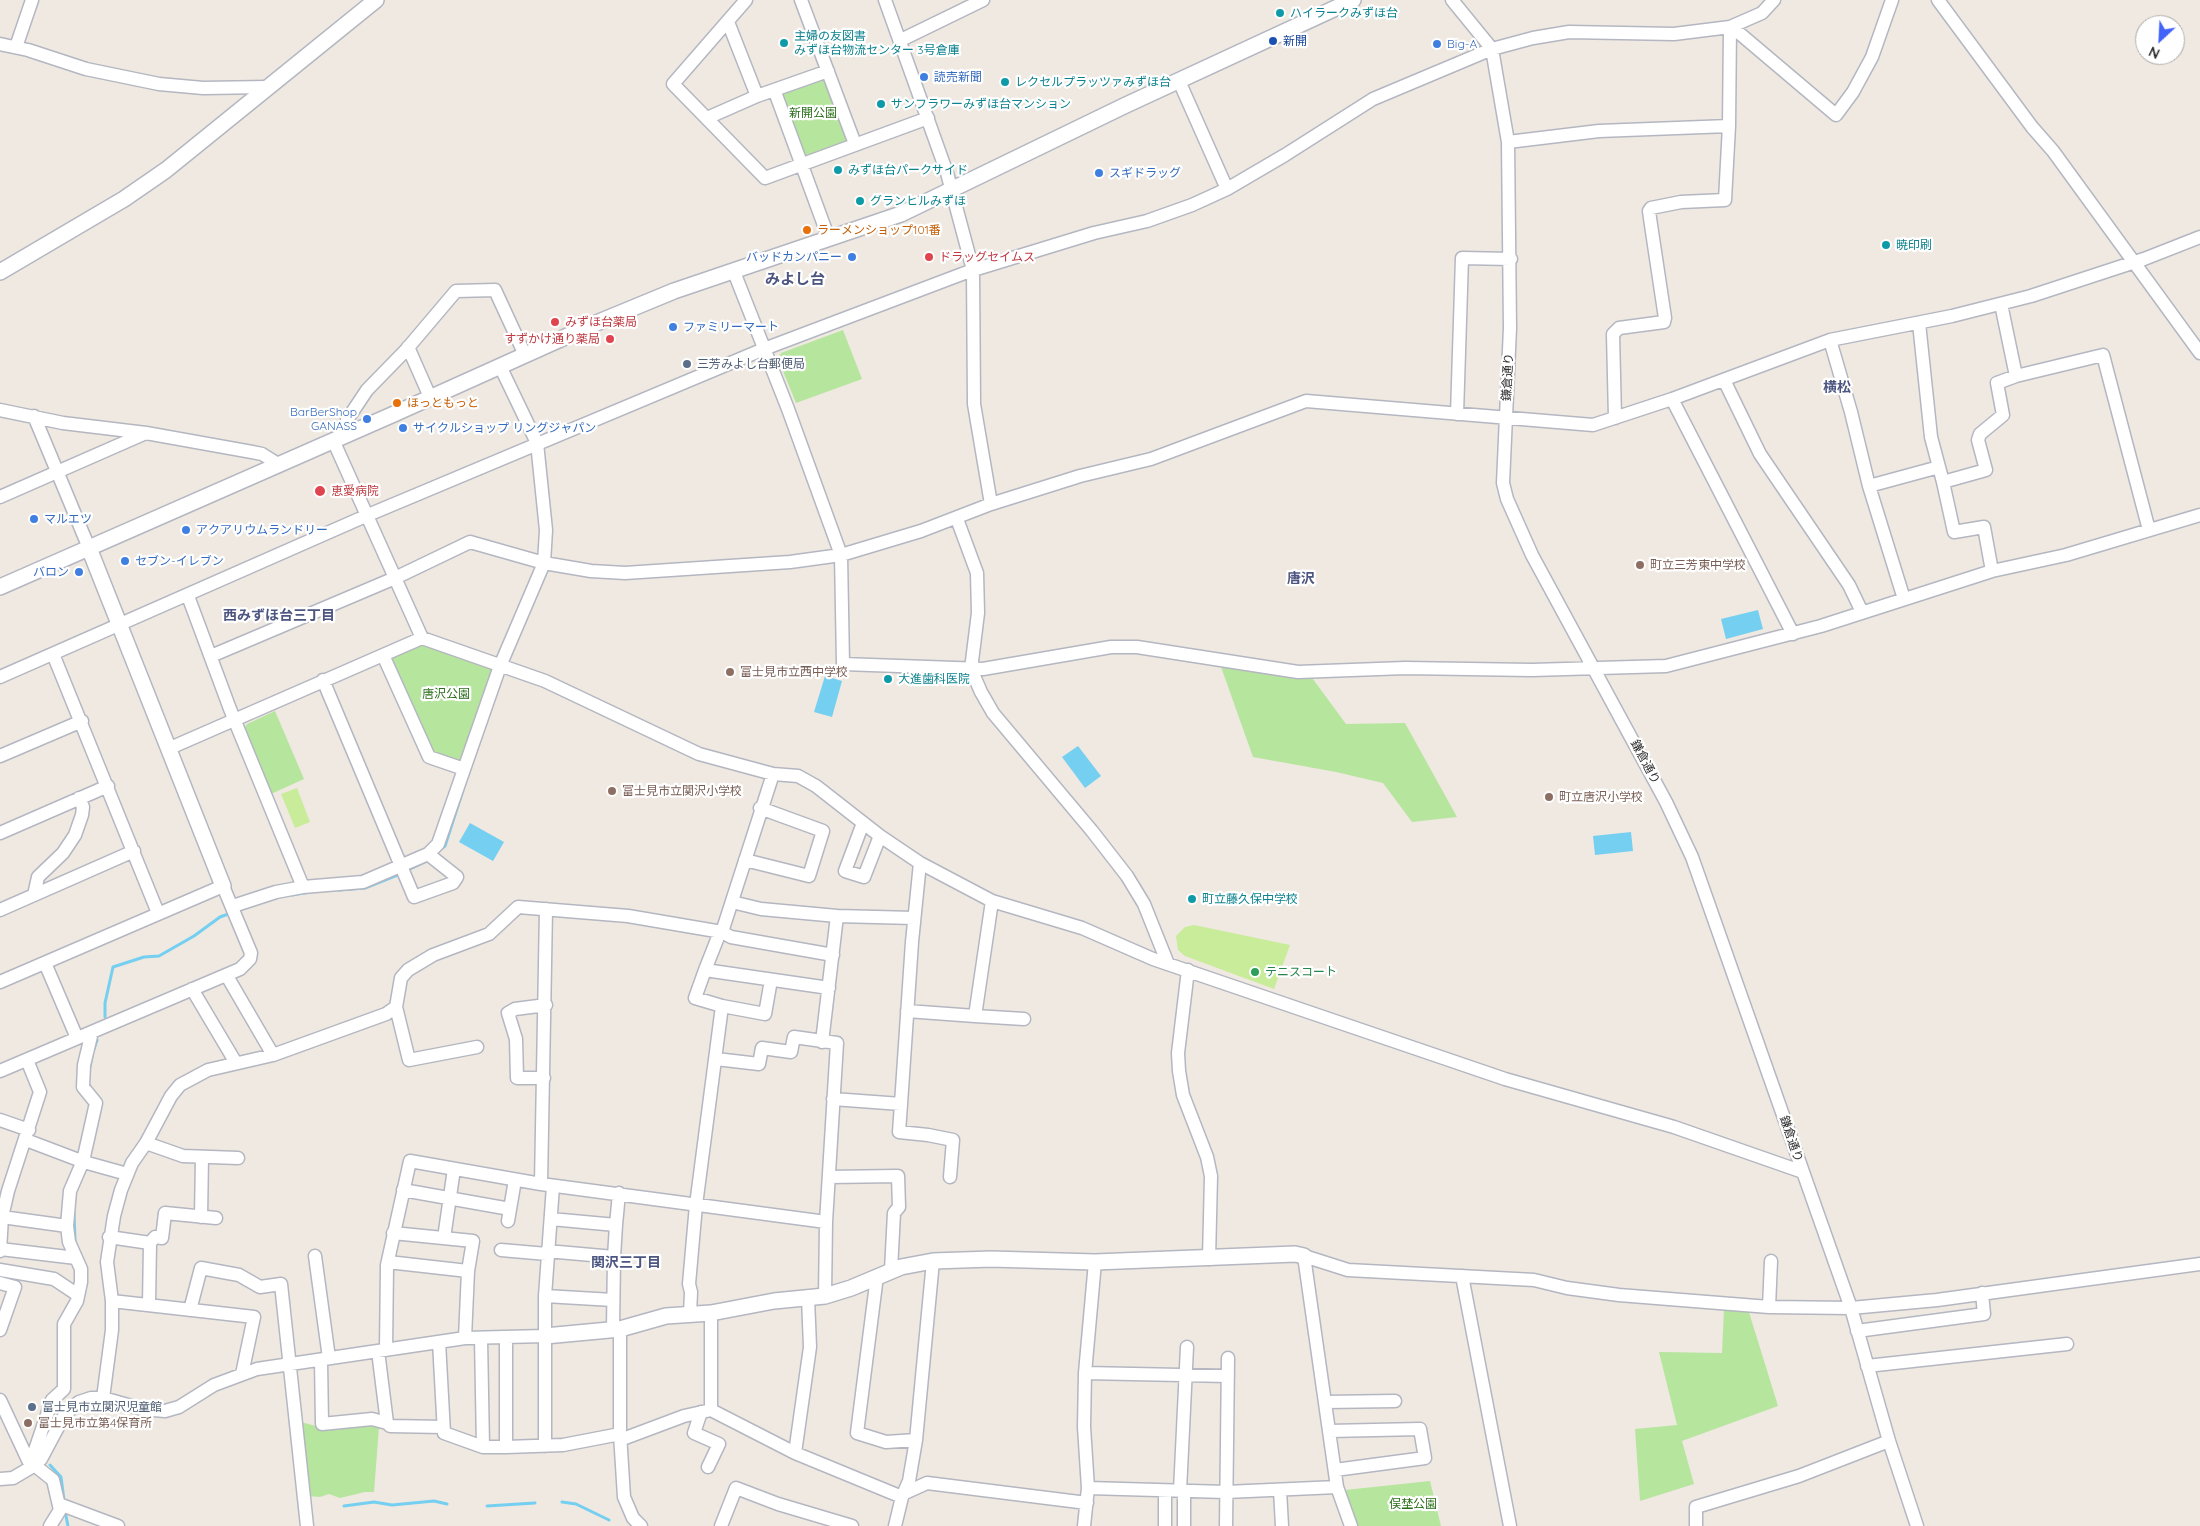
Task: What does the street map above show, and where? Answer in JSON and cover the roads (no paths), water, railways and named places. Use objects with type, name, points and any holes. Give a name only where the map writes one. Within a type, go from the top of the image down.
[{"type":"street","points":[[16,47],[32,0]]},
{"type":"street","points":[[0,272],[124,199],[166,170],[376,0]]},
{"type":"street","points":[[746,0],[673,84],[766,178],[928,118]]},
{"type":"street","points":[[801,0],[855,144]]},
{"type":"street","points":[[885,0],[928,118],[974,270],[974,404],[991,504]]},
{"type":"street","points":[[900,40],[983,0]]},
{"type":"street","points":[[0,587],[524,355],[674,291],[901,214],[1353,0]]},
{"type":"street","name":"鎌倉通り","points":[[1452,0],[1492,49],[1508,142],[1511,259],[1503,483],[1506,499],[1532,554],[1596,669],[1666,802],[1692,857],[1851,1308],[1889,1441],[1917,1526]]},
{"type":"street","points":[[0,677],[188,596],[368,515],[764,349],[974,270],[1094,232],[1147,220],[1192,205],[1227,188],[1373,99],[1492,49],[1533,38],[1570,32],[1674,34],[1731,27],[1762,13],[1774,0]]},
{"type":"street","points":[[1731,27],[1836,115],[1853,92],[1872,58],[1892,0]]},
{"type":"street","points":[[1938,0],[2032,128],[2053,152],[2200,353]]},
{"type":"street","points":[[728,22],[757,96]]},
{"type":"street","points":[[1614,418],[1613,334],[1619,328],[1664,322],[1665,318],[1649,212],[1651,208],[1681,202],[1725,200],[1731,27]]},
{"type":"street","points":[[0,44],[16,47],[86,69],[159,84],[202,88],[268,87]]},
{"type":"street","points":[[707,118],[757,96],[775,92],[828,71]]},
{"type":"street","points":[[1179,81],[1227,188]]},
{"type":"street","points":[[775,92],[829,239]]},
{"type":"street","points":[[1508,142],[1616,130],[1729,126]]},
{"type":"street","points":[[211,656],[395,578],[470,542],[544,563],[591,571],[653,573],[790,562],[841,555],[957,519],[991,504],[1080,476],[1151,459],[1306,401],[1350,403],[1394,410],[1593,425],[1672,399],[1830,340],[2001,304],[2132,262],[2200,237]]},
{"type":"street","points":[[1457,414],[1462,258],[1511,259]]},
{"type":"street","points":[[734,272],[841,555],[843,664],[971,669],[1019,664],[1111,647],[1137,647],[1298,672],[1405,668],[1522,670],[1666,666],[1793,634],[1992,571],[2032,564],[2200,515]]},
{"type":"street","points":[[422,638],[368,515],[339,437],[347,420],[367,390],[408,347],[456,291],[495,290],[524,355]]},
{"type":"street","points":[[2001,304],[2016,376]]},
{"type":"street","points":[[1919,322],[1931,437],[1954,532],[1984,527],[1992,571]]},
{"type":"street","points":[[1830,340],[1851,412],[1869,486],[1904,599]]},
{"type":"street","points":[[408,347],[430,397]]},
{"type":"street","points":[[1943,482],[1986,470],[1978,440],[1980,434],[2003,415],[1996,383],[2016,376],[2103,355],[2149,530]]},
{"type":"street","points":[[235,910],[276,892],[303,887],[363,882],[402,870],[431,856],[438,844],[500,666],[544,563],[546,530],[537,443],[500,366]]},
{"type":"street","points":[[1724,380],[1760,454],[1849,585],[1862,612]]},
{"type":"street","points":[[1672,399],[1793,634]]},
{"type":"street","points":[[0,410],[252,452],[262,454],[278,464]]},
{"type":"street","points":[[0,1071],[192,989],[227,976],[240,970],[250,959],[249,947],[235,910],[223,886],[170,748],[34,416]]},
{"type":"street","points":[[0,497],[146,433]]},
{"type":"street","points":[[1869,486],[1938,466]]},
{"type":"street","points":[[957,519],[977,573],[978,613],[971,669],[993,713],[1128,876],[1144,904],[1168,964]]},
{"type":"street","points":[[188,596],[303,887]]},
{"type":"street","points":[[170,748],[422,638],[553,684],[698,754],[773,774],[798,776],[816,786],[880,836],[920,863],[992,901],[1082,928],[1168,964],[1522,1085],[1674,1127],[1803,1172]]},
{"type":"street","points":[[53,654],[82,721],[158,913]]},
{"type":"street","points":[[383,655],[429,757],[464,769]]},
{"type":"street","points":[[323,680],[414,897],[452,883],[457,877],[431,856]]},
{"type":"street","points":[[0,756],[82,721]]},
{"type":"street","points":[[771,980],[765,1014],[722,1006],[695,998],[732,902],[760,808],[773,774]]},
{"type":"street","points":[[0,833],[108,786]]},
{"type":"street","points":[[34,895],[38,877],[63,852],[75,835],[83,807],[79,798]]},
{"type":"street","points":[[745,860],[809,876],[823,831],[760,808]]},
{"type":"street","points":[[864,824],[845,871],[864,877],[880,836]]},
{"type":"street","points":[[0,910],[134,851]]},
{"type":"street","points":[[920,863],[914,918],[899,1132],[953,1140],[950,1177]]},
{"type":"street","points":[[0,982],[223,886]]},
{"type":"street","points":[[975,1016],[992,901]]},
{"type":"street","points":[[732,902],[761,909],[837,916],[914,918]]},
{"type":"street","points":[[478,1048],[409,1060],[396,1007],[402,978],[408,970],[433,955],[489,934],[518,907],[628,916],[721,932],[731,938],[833,954]]},
{"type":"street","points":[[545,1446],[545,1296],[551,1219],[547,1185],[544,1078],[546,909]]},
{"type":"street","points":[[822,1042],[837,916]]},
{"type":"street","points":[[46,962],[77,1038]]},
{"type":"street","points":[[705,970],[829,988]]},
{"type":"street","points":[[1188,970],[1178,1052],[1179,1071],[1183,1095],[1207,1157],[1211,1176],[1209,1259]]},
{"type":"street","points":[[227,976],[272,1055]]},
{"type":"street","points":[[192,989],[236,1063]]},
{"type":"street","points":[[544,1078],[517,1078],[516,1039],[508,1013],[515,1009],[546,1005]]},
{"type":"street","points":[[690,1314],[692,1292],[690,1284],[696,1205],[722,1006]]},
{"type":"street","points":[[103,1398],[112,1341],[112,1301],[107,1262],[109,1237],[127,1174],[171,1096],[180,1085],[208,1070],[272,1055],[386,1014],[396,1007]]},
{"type":"street","points":[[907,1011],[1024,1019]]},
{"type":"street","points":[[35,1465],[34,1453],[52,1400],[64,1389],[64,1324],[78,1294],[81,1269],[69,1242],[67,1226],[70,1191],[86,1162],[96,1103],[83,1087],[84,1065],[92,1032]]},
{"type":"street","points":[[716,1059],[759,1064],[762,1048],[791,1052],[794,1037],[837,1043],[826,1222],[825,1296]]},
{"type":"street","points":[[27,1060],[40,1092],[8,1191],[1,1225],[0,1250],[76,1258]]},
{"type":"street","points":[[833,1099],[901,1104]]},
{"type":"street","points":[[0,1120],[27,1135],[86,1162],[127,1174]]},
{"type":"street","points":[[146,1143],[183,1156],[238,1158]]},
{"type":"street","points":[[201,1217],[202,1158]]},
{"type":"street","points":[[387,1423],[382,1350],[385,1282],[393,1233],[410,1161],[547,1185],[619,1193],[826,1222]]},
{"type":"street","points":[[444,1238],[454,1169]]},
{"type":"street","points":[[829,1177],[898,1176],[899,1207],[894,1213],[891,1270]]},
{"type":"street","points":[[403,1190],[450,1198],[509,1215],[514,1180]]},
{"type":"street","points":[[619,1193],[613,1300],[616,1329],[620,1437],[624,1497],[634,1518],[641,1526]]},
{"type":"street","points":[[149,1305],[150,1243],[155,1237],[162,1238],[165,1213],[216,1218]]},
{"type":"street","points":[[551,1219],[616,1225]]},
{"type":"street","points":[[1,1225],[67,1226]]},
{"type":"street","points":[[393,1233],[473,1241],[468,1271],[465,1338]]},
{"type":"street","points":[[109,1237],[150,1243]]},
{"type":"street","points":[[501,1250],[614,1257]]},
{"type":"street","points":[[0,1478],[13,1478],[42,1459],[64,1414],[79,1402],[91,1398],[103,1398],[137,1408],[165,1411],[179,1407],[214,1385],[242,1374],[291,1364],[465,1338],[545,1336],[616,1329],[666,1316],[711,1312],[825,1296],[851,1288],[891,1270],[933,1261],[991,1259],[1095,1262],[1209,1259],[1295,1254],[1348,1270],[1534,1280],[1567,1288],[1619,1295],[1770,1307],[1851,1308],[1937,1300],[2200,1264]]},
{"type":"street","points":[[315,1256],[325,1359],[322,1424],[372,1419],[387,1423],[390,1426],[443,1427]]},
{"type":"street","points":[[1304,1256],[1334,1470],[1337,1486],[1351,1526]]},
{"type":"street","points":[[895,1526],[916,1440],[933,1261]]},
{"type":"street","points":[[1770,1307],[1771,1261]]},
{"type":"street","points":[[388,1262],[468,1271]]},
{"type":"street","points":[[1084,1526],[1088,1488],[1084,1427],[1085,1373],[1095,1262]]},
{"type":"street","points":[[190,1310],[201,1268],[239,1276],[260,1287],[281,1284],[307,1526]]},
{"type":"street","points":[[0,1270],[54,1279],[78,1294]]},
{"type":"street","points":[[877,1276],[857,1433],[886,1442],[916,1440]]},
{"type":"street","points":[[1462,1276],[1510,1526]]},
{"type":"street","points":[[0,1283],[16,1287],[0,1330]]},
{"type":"street","points":[[1857,1331],[1984,1314],[1982,1293]]},
{"type":"street","points":[[545,1296],[613,1300]]},
{"type":"street","points":[[794,1454],[810,1348],[808,1298]]},
{"type":"street","points":[[1937,1300],[1940,1321]]},
{"type":"street","points":[[112,1301],[254,1317],[242,1374]]},
{"type":"street","points":[[708,1466],[719,1444],[694,1433],[694,1428],[706,1411],[711,1312]]},
{"type":"street","points":[[506,1337],[506,1447]]},
{"type":"street","points":[[481,1338],[482,1447]]},
{"type":"street","points":[[439,1342],[444,1433],[482,1447],[563,1445],[620,1437],[706,1411],[794,1454],[903,1495],[927,1482],[1087,1503]]},
{"type":"street","points":[[1867,1366],[2067,1344]]},
{"type":"street","points":[[1184,1526],[1182,1491],[1187,1347]]},
{"type":"street","points":[[1226,1526],[1228,1358]]},
{"type":"street","points":[[1085,1373],[1228,1376]]},
{"type":"street","points":[[0,1400],[28,1460],[52,1480],[64,1506],[118,1526]]},
{"type":"street","points":[[1325,1402],[1395,1401]]},
{"type":"street","points":[[1330,1431],[1420,1429],[1425,1458],[1334,1470]]},
{"type":"street","points":[[1696,1526],[1696,1507],[1799,1476],[1889,1441]]},
{"type":"street","points":[[1088,1488],[1226,1492],[1337,1486]]},
{"type":"street","points":[[721,1526],[736,1488],[778,1504],[852,1526]]},
{"type":"street","points":[[1280,1490],[1282,1526]]},
{"type":"street","points":[[1164,1526],[1165,1491]]},
{"type":"street","points":[[50,1526],[64,1506]]},
{"type":"water","points":[[1758,610],[1763,629],[1726,639],[1721,619]]},
{"type":"water","points":[[825,676],[842,681],[832,717],[814,712]]},
{"type":"water","points":[[1078,746],[1101,776],[1085,788],[1062,757]]},
{"type":"water","points":[[470,823],[504,842],[493,861],[459,842]]},
{"type":"water","points":[[1631,832],[1633,851],[1595,855],[1593,836]]},
{"type":"waterway","points":[[441,849],[445,846],[463,790]]},
{"type":"waterway","points":[[406,871],[429,860]]},
{"type":"waterway","points":[[339,890],[365,888],[400,874]]},
{"type":"waterway","points":[[292,895],[310,892]]},
{"type":"waterway","points":[[105,1017],[105,1003],[113,967],[144,957],[159,956],[194,936],[220,917],[231,913]]},
{"type":"waterway","points":[[94,1049],[97,1040]]},
{"type":"waterway","points":[[89,1071],[92,1057]]},
{"type":"waterway","points":[[74,1213],[75,1240]]},
{"type":"waterway","points":[[47,1434],[53,1413]]},
{"type":"waterway","points":[[50,1465],[61,1477],[64,1500]]},
{"type":"waterway","points":[[344,1506],[374,1502],[392,1505],[434,1501],[447,1504]]},
{"type":"waterway","points":[[562,1502],[576,1504],[609,1520]]},
{"type":"waterway","points":[[487,1506],[535,1503]]},
{"type":"waterway","points":[[65,1511],[68,1526]]},
{"type":"place","name":"ハイラークみずほ台","points":[[1280,13]]},
{"type":"place","name":"新開","points":[[1273,41]]},
{"type":"place","name":"主婦の友図書 みずほ台物流センター 3号倉庫","points":[[784,43]]},
{"type":"place","name":"Big-A","points":[[1437,44]]},
{"type":"place","name":"読売新聞","points":[[924,77]]},
{"type":"place","name":"レクセルプラッツァみずほ台","points":[[1005,82]]},
{"type":"place","name":"サンフラワーみずほ台マンション","points":[[881,104]]},
{"type":"place","name":"みずほ台パークサイド","points":[[838,170]]},
{"type":"place","name":"スギドラッグ","points":[[1099,173]]},
{"type":"place","name":"グランヒルみずほ","points":[[860,201]]},
{"type":"place","name":"ラーメンショップ101番","points":[[807,230]]},
{"type":"place","name":"暁印刷","points":[[1886,245]]},
{"type":"place","name":"バッドカンパニー","points":[[852,257]]},
{"type":"place","name":"ドラッグセイムス","points":[[929,257]]},
{"type":"place","name":"みずほ台薬局","points":[[555,322]]},
{"type":"place","name":"ファミリーマート","points":[[673,327]]},
{"type":"place","name":"すずかけ通り薬局","points":[[610,339]]},
{"type":"place","name":"三芳みよし台郵便局","points":[[687,364]]},
{"type":"place","name":"ほっともっと","points":[[397,403]]},
{"type":"place","name":"BarBerShop GANASS","points":[[367,419]]},
{"type":"place","name":"サイクルショップ リングジャパン","points":[[403,428]]},
{"type":"place","name":"恵愛病院","points":[[320,491]]},
{"type":"place","name":"マルエツ","points":[[34,519]]},
{"type":"place","name":"アクアリウムランドリー","points":[[186,530]]},
{"type":"place","name":"セブン-イレブン","points":[[125,561]]},
{"type":"place","name":"町立三芳東中学校","points":[[1640,565]]},
{"type":"place","name":"バロン","points":[[79,572]]},
{"type":"place","name":"富士見市立西中学校","points":[[730,672]]},
{"type":"place","name":"大進歯科医院","points":[[888,679]]},
{"type":"place","name":"富士見市立関沢小学校","points":[[612,791]]},
{"type":"place","name":"町立唐沢小学校","points":[[1549,797]]},
{"type":"place","name":"町立藤久保中学校","points":[[1192,899]]},
{"type":"place","name":"テニスコート","points":[[1255,972]]},
{"type":"place","name":"富士見市立関沢児童館","points":[[32,1407]]},
{"type":"place","name":"富士見市立第4保育所","points":[[28,1423]]},
{"type":"district","name":"みよし台","points":[[795,279]]},
{"type":"district","name":"横松","points":[[1837,388]]},
{"type":"district","name":"唐沢","points":[[1301,579]]},
{"type":"district","name":"西みずほ台三丁目","points":[[279,616]]},
{"type":"district","name":"関沢三丁目","points":[[626,1263]]},
{"type":"park label","name":"新開公園","points":[[813,113]]},
{"type":"park label","name":"唐沢公園","points":[[446,694]]},
{"type":"park label","name":"俣埜公園","points":[[1413,1504]]}]
